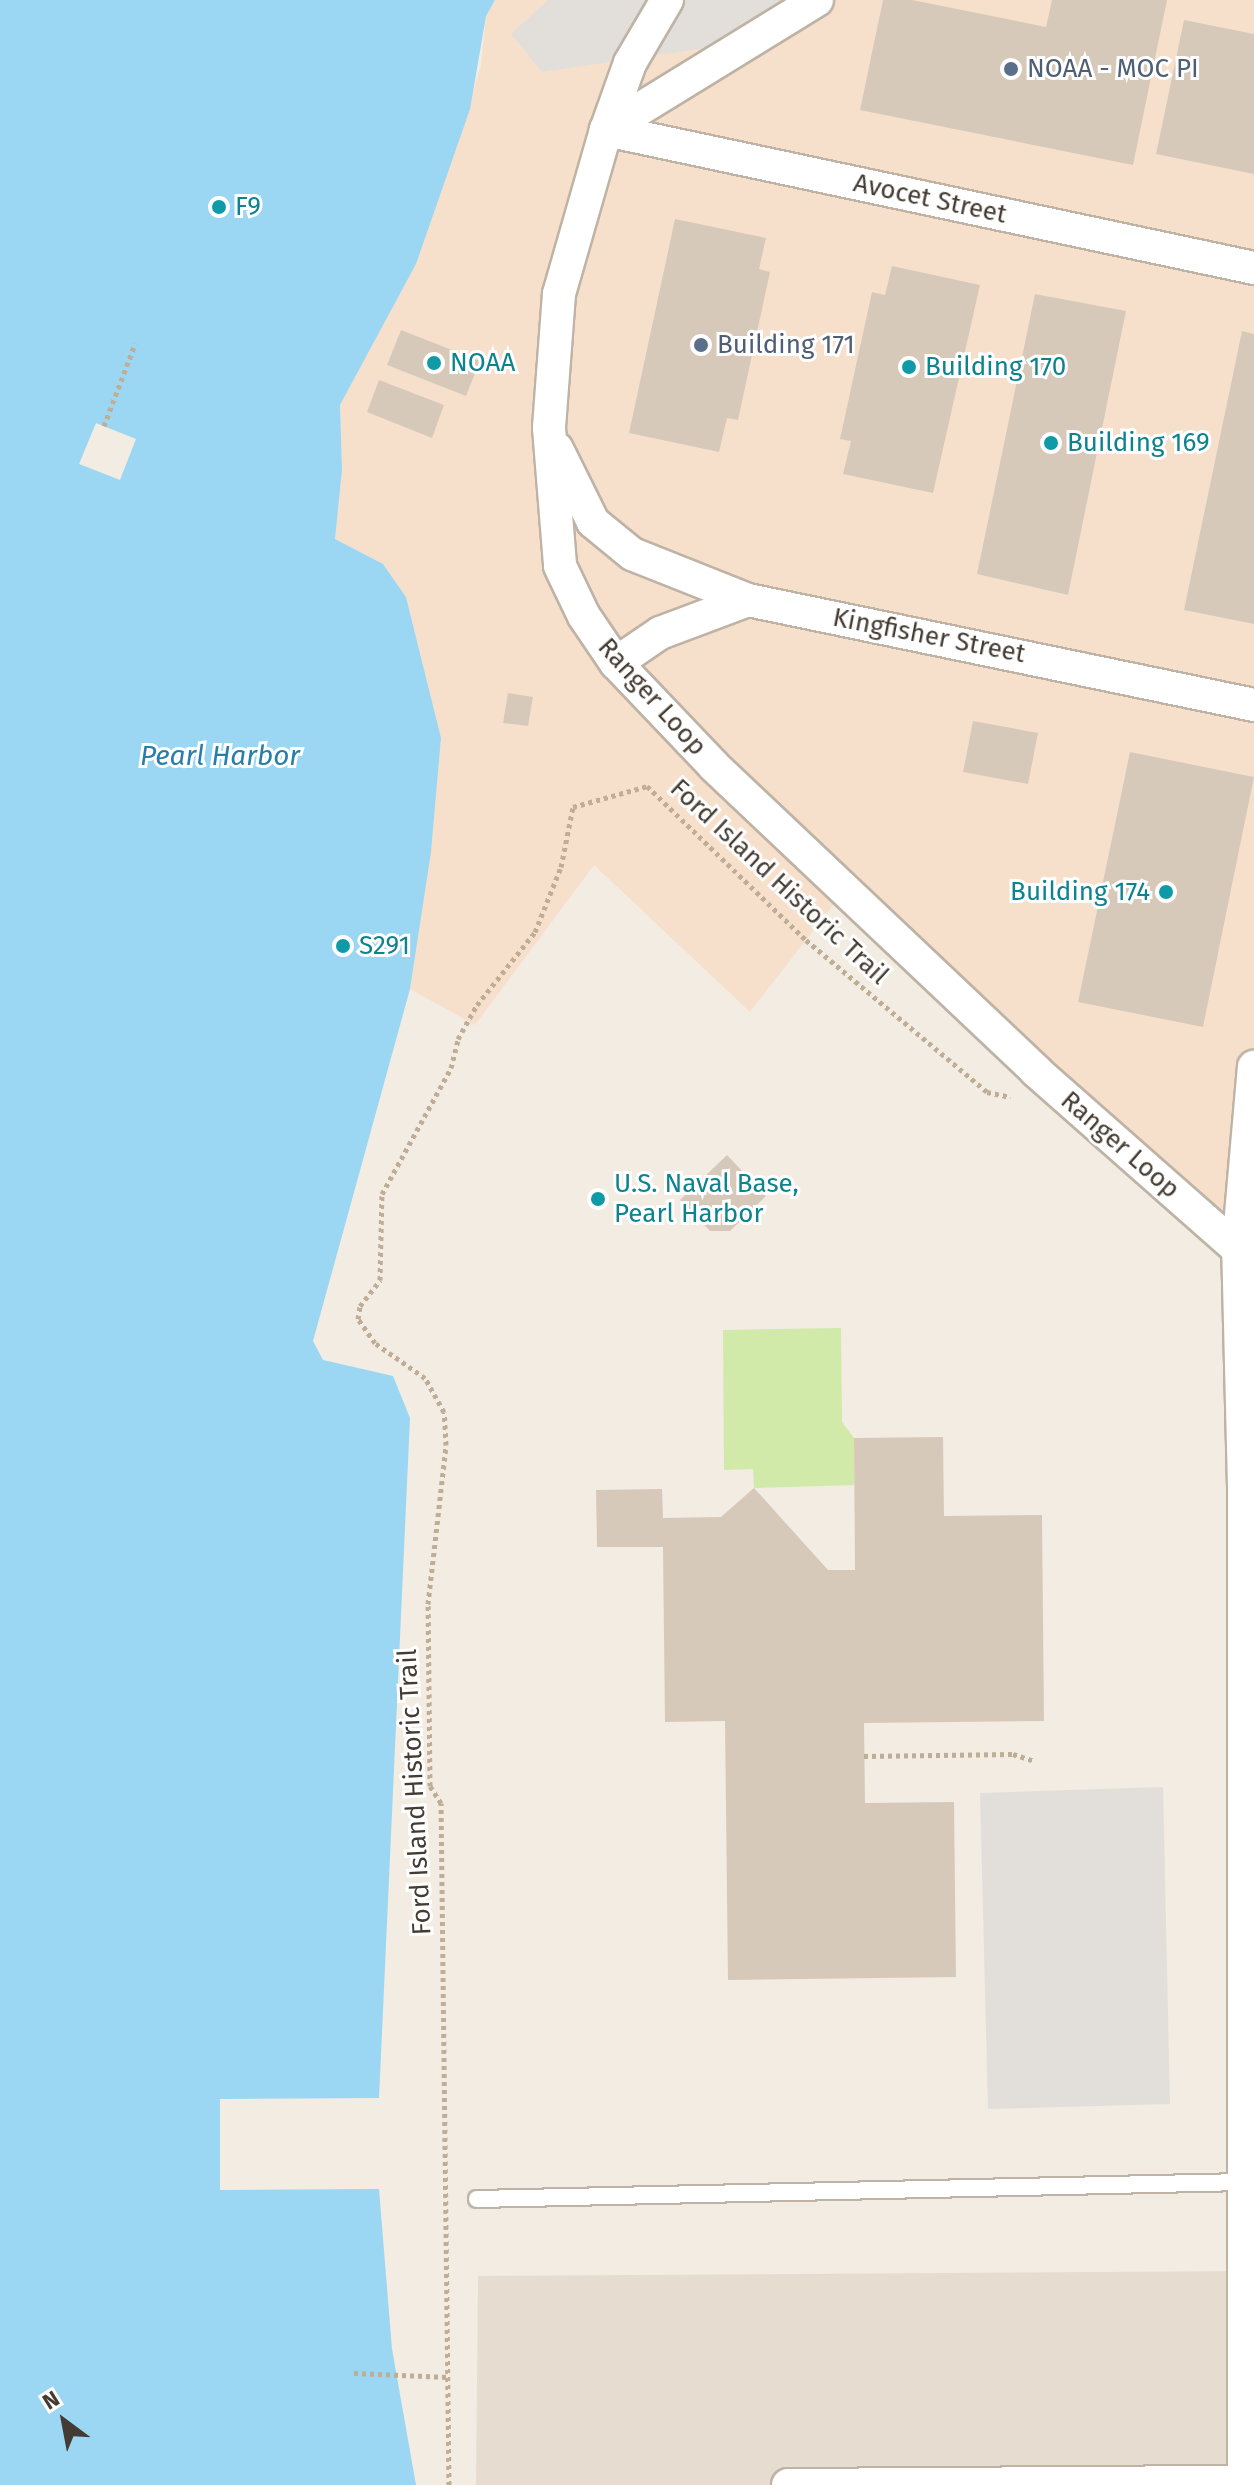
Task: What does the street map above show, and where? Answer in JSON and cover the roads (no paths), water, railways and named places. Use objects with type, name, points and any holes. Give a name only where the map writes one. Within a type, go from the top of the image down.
[{"type":"street","name":"Ranger Loop","points":[[667,0],[630,63],[606,130],[559,294],[549,428],[560,566],[584,616],[616,663],[855,902],[1238,1249]]},
{"type":"street","points":[[606,130],[817,0]]},
{"type":"street","name":"Avocet Street","points":[[606,130],[1254,268]]},
{"type":"street","name":"Kingfisher Street","points":[[549,428],[593,522],[632,554],[748,600],[1254,705]]},
{"type":"street","points":[[616,663],[660,633],[748,600]]},
{"type":"street","points":[[788,2485],[1247,2483],[1249,1487],[1238,1249],[1254,1067]]},
{"type":"lane","points":[[477,2199],[1246,2182]]},
{"type":"water","name":"Pearl Harbor","points":[[0,0],[495,0],[486,16],[470,109],[416,264],[340,405],[342,470],[335,539],[383,564],[406,597],[441,738],[431,852],[410,989],[313,1341],[323,1360],[393,1376],[410,1418],[379,2098],[357,2099],[355,2189],[379,2189],[392,2349],[416,2485],[0,2485]]},
{"type":"place","name":"NOAA - MOC PI","points":[[1011,69]]},
{"type":"place","name":"F9","points":[[219,207]]},
{"type":"place","name":"Building 171","points":[[701,345]]},
{"type":"place","name":"NOAA","points":[[434,363]]},
{"type":"place","name":"Building 170","points":[[909,367]]},
{"type":"place","name":"Building 169","points":[[1051,443]]},
{"type":"place","name":"Building 174","points":[[1166,892]]},
{"type":"place","name":"S291","points":[[343,946]]},
{"type":"place","name":"U.S. Naval Base, Pearl Harbor","points":[[598,1199]]}]
